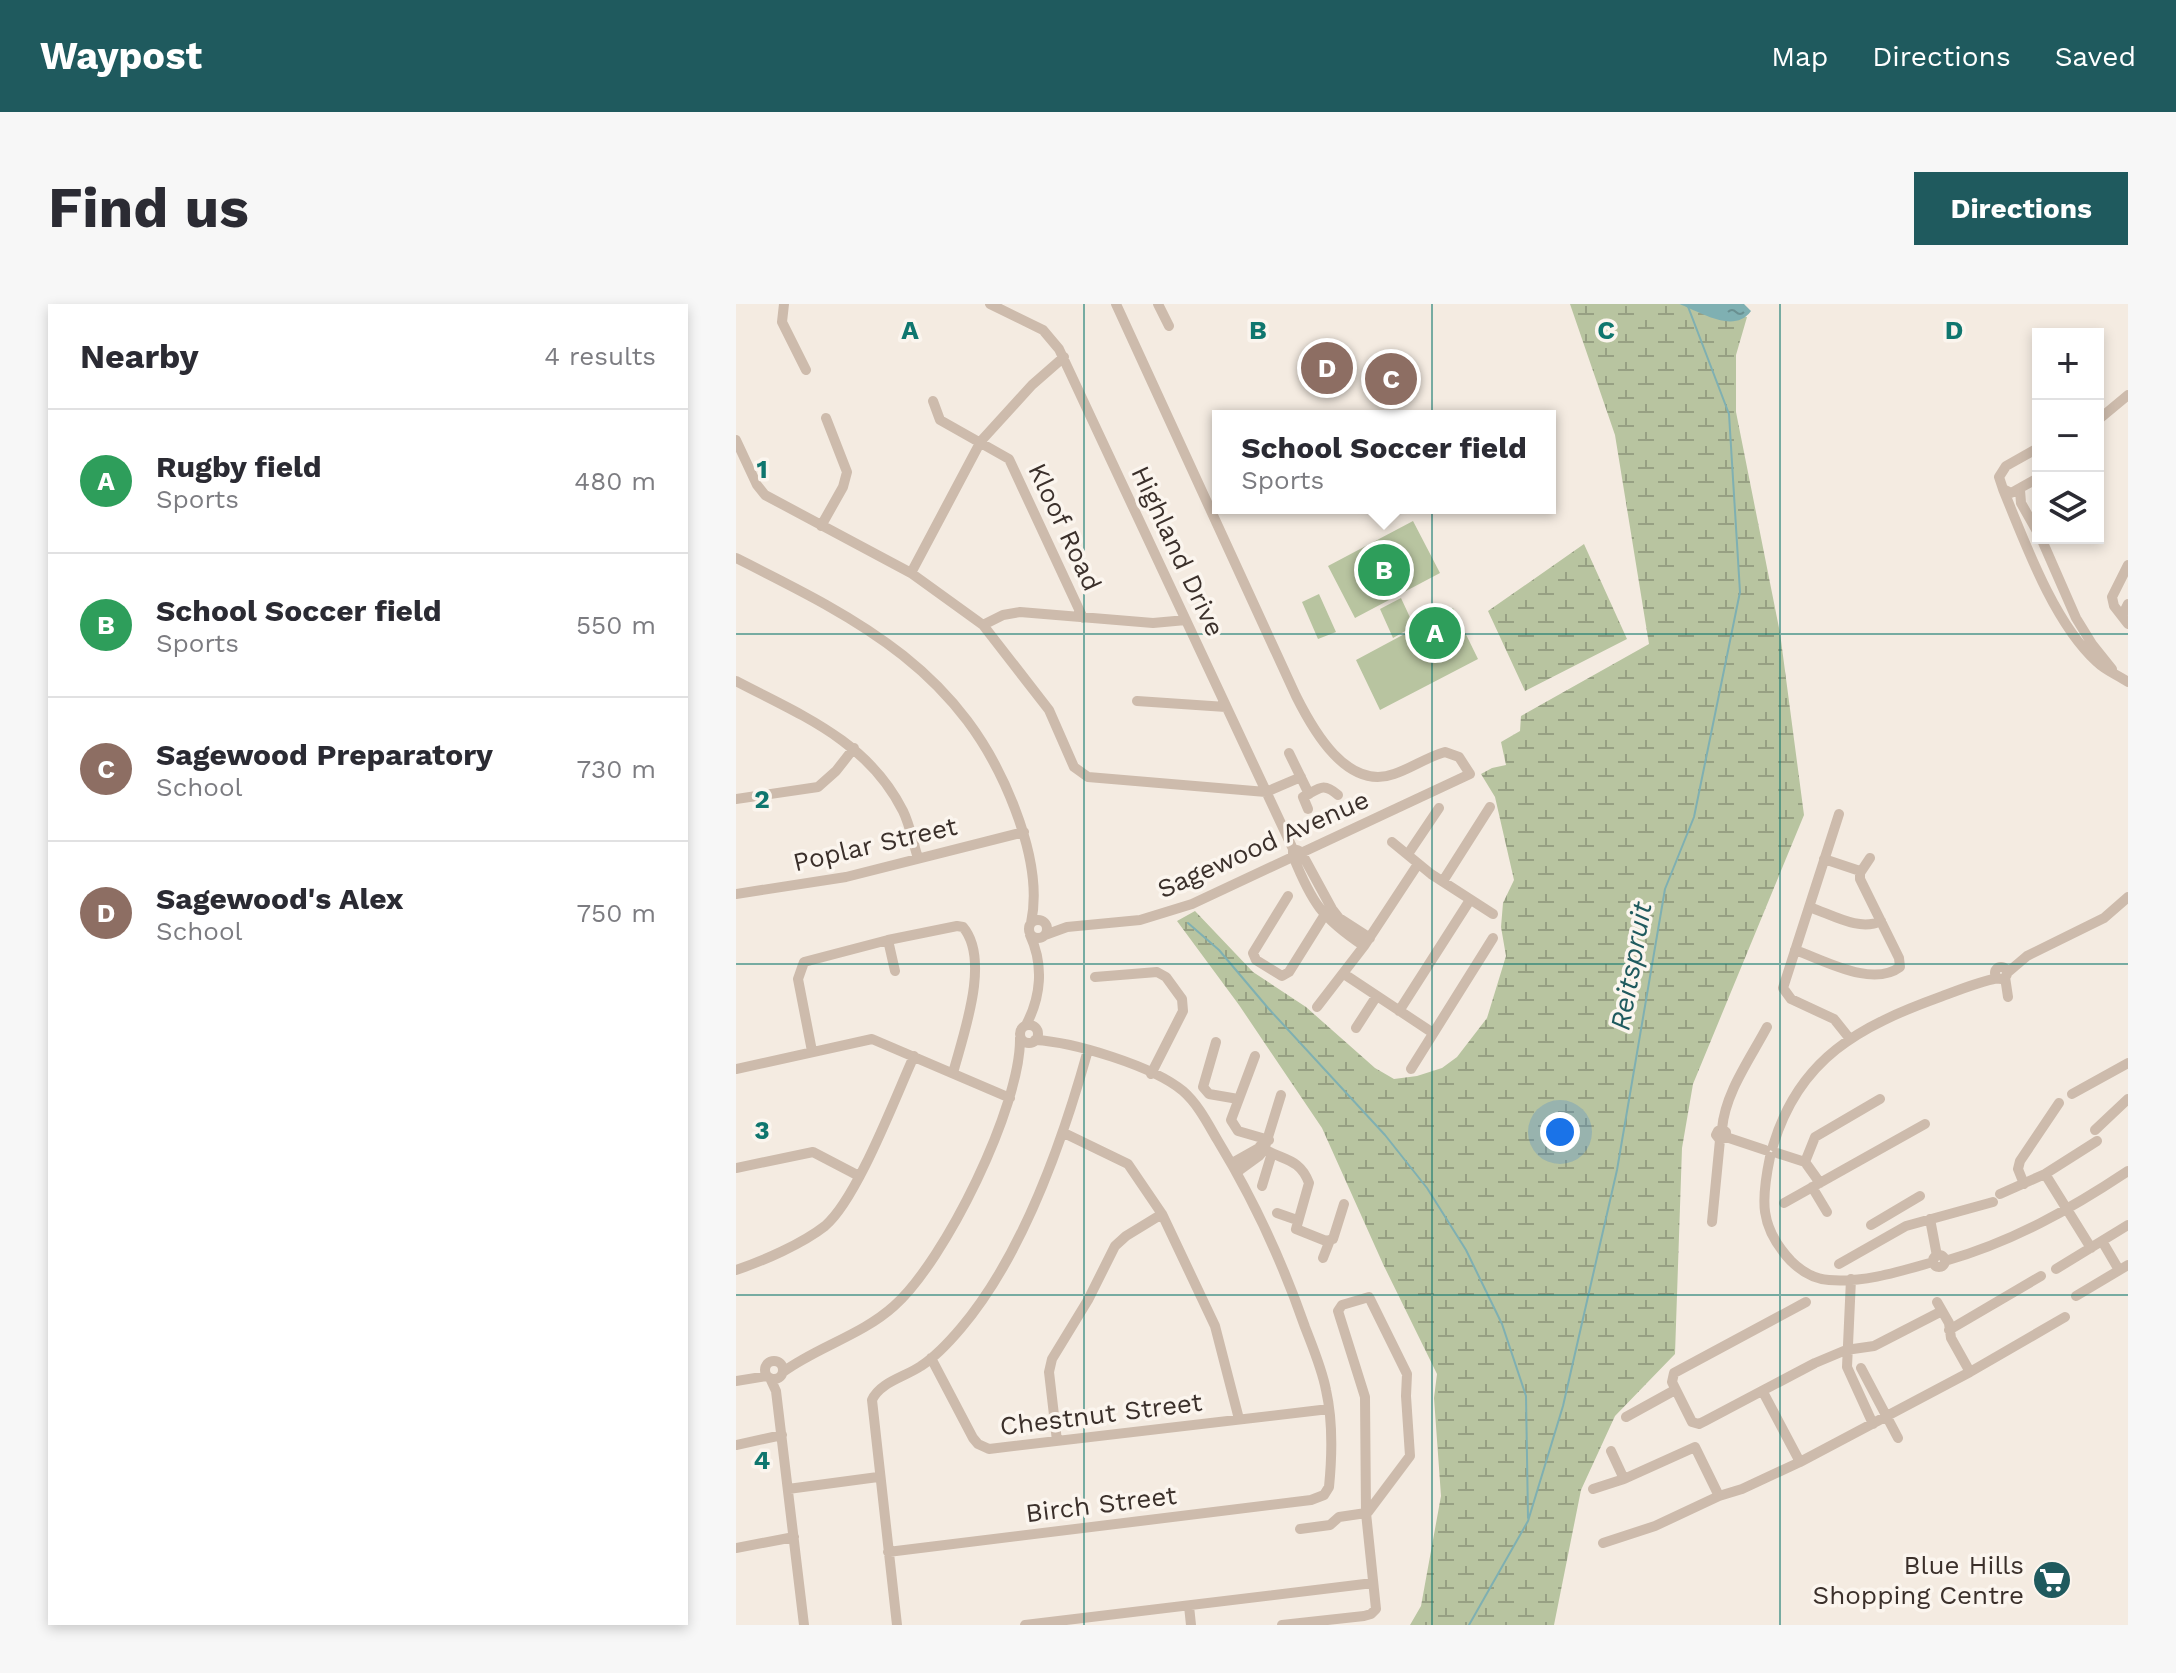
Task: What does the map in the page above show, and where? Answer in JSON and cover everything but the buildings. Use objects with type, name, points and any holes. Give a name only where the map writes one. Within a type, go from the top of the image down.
[{"type":"street","points":[[784,304],[782,322],[806,370]]},
{"type":"street","name":"Highland Drive","points":[[990,304],[1043,330],[1064,357],[1296,852],[1316,905],[1328,912]]},
{"type":"street","name":"Sagewood Avenue","points":[[1116,304],[1212,513]]},
{"type":"street","points":[[1163,306],[1169,326]]},
{"type":"street","points":[[911,573],[981,441],[1032,385],[1064,357]]},
{"type":"street","points":[[2104,415],[2128,395]]},
{"type":"street","name":"Kloof Road","points":[[933,401],[940,420],[1009,459],[1083,618]]},
{"type":"street","points":[[2104,423],[2128,403]]},
{"type":"street","points":[[821,526],[843,487],[847,472],[826,418]]},
{"type":"street","points":[[736,440],[760,491],[911,573],[983,625],[1049,710],[1068,756],[1079,772],[1088,777],[1266,792],[1301,777]]},
{"type":"street","points":[[2032,450],[2002,470],[1999,477],[2003,489],[2033,561],[2071,629],[2092,658],[2128,682]]},
{"type":"street","points":[[2003,489],[2011,493],[2032,482]]},
{"type":"street","points":[[2020,490],[2021,503],[2032,523]]},
{"type":"street","name":"Sagewood Avenue","points":[[1038,922],[1067,927],[1140,920],[1164,914],[1203,900],[1296,852],[1470,774],[1457,755],[1445,752],[1394,774],[1372,777],[1347,766],[1318,733],[1296,696],[1212,514]]},
{"type":"street","points":[[2043,544],[2081,626],[2115,674]]},
{"type":"street","points":[[736,558],[843,613],[907,657],[937,683],[974,728],[994,760],[1024,832],[1038,922]]},
{"type":"street","points":[[2125,620],[2112,597],[2128,565]]},
{"type":"street","points":[[2125,620],[2128,604]]},
{"type":"street","points":[[983,625],[1012,613],[1153,623],[1186,620]]},
{"type":"street","points":[[736,681],[836,733],[854,748],[904,813],[918,858]]},
{"type":"street","points":[[1137,701],[1226,707]]},
{"type":"street","points":[[736,799],[818,787],[854,748]]},
{"type":"street","points":[[1289,753],[1309,794]]},
{"type":"street","points":[[1308,809],[1303,799],[1309,794],[1327,786],[1338,795]]},
{"type":"street","points":[[1443,881],[1490,807]]},
{"type":"street","points":[[1408,854],[1439,808]]},
{"type":"street","points":[[1839,814],[1783,983],[1784,992],[1791,999],[1834,1019],[1850,1039]]},
{"type":"street","name":"Poplar Street","points":[[736,894],[846,877],[1024,832]]},
{"type":"street","points":[[1392,842],[1418,864],[1493,914]]},
{"type":"street","points":[[1795,950],[1870,977],[1895,971],[1901,963],[1860,879],[1860,871],[1870,858]]},
{"type":"street","points":[[1824,859],[1860,871]]},
{"type":"street","points":[[1317,1007],[1367,942],[1418,864]]},
{"type":"street","points":[[1288,896],[1253,953],[1256,960],[1281,976],[1289,972],[1328,912],[1367,942]]},
{"type":"street","points":[[2128,897],[2104,918],[1983,981],[1885,1018],[1850,1039],[1825,1059],[1792,1101],[1772,1152],[1764,1211],[1772,1237],[1794,1264],[1829,1280],[1851,1279],[1986,1247],[2067,1210],[2128,1171]]},
{"type":"street","points":[[1399,1011],[1470,900]]},
{"type":"street","points":[[1809,907],[1861,925],[1881,921]]},
{"type":"street","points":[[742,1380],[774,1372],[882,1316],[913,1288],[955,1222],[1010,1098],[1020,1059],[1034,1033],[1038,957],[1028,928],[1038,922]]},
{"type":"street","points":[[1038,922],[1047,926],[1038,957]]},
{"type":"street","points":[[812,1051],[798,979],[800,966],[809,959],[957,926],[963,927],[973,943],[974,984],[953,1073]]},
{"type":"street","name":"Sagewood Avenue","points":[[1044,936],[1067,927]]},
{"type":"street","points":[[1030,935],[1038,939],[1044,936]]},
{"type":"street","points":[[1411,1069],[1493,938]]},
{"type":"street","points":[[888,940],[895,971]]},
{"type":"street","points":[[2002,970],[2007,994]]},
{"type":"street","points":[[1095,977],[1157,972],[1166,977],[1182,999],[1183,1011],[1151,1074]]},
{"type":"street","points":[[1344,974],[1433,1033]]},
{"type":"street","points":[[1356,1028],[1376,997]]},
{"type":"street","points":[[1712,1222],[1723,1117],[1732,1092],[1767,1027]]},
{"type":"street","points":[[1020,1059],[1021,1029],[1113,1058],[1174,1085],[1189,1098],[1239,1165],[1285,1269],[1323,1377],[1329,1409]]},
{"type":"street","points":[[736,1069],[872,1039],[1010,1098]]},
{"type":"street","points":[[1216,1042],[1203,1087],[1209,1094],[1238,1099]]},
{"type":"street","points":[[897,1625],[871,1410],[874,1395],[931,1358],[966,1322],[1004,1264],[1064,1133],[1088,1050]]},
{"type":"street","points":[[736,1270],[763,1260],[824,1226],[859,1176],[914,1056]]},
{"type":"street","points":[[1255,1056],[1231,1120],[1234,1129],[1295,1162],[1309,1183],[1295,1226],[1299,1231],[1330,1240]]},
{"type":"street","points":[[2072,1094],[2128,1063]]},
{"type":"street","points":[[1262,1186],[1266,1147],[1281,1095]]},
{"type":"street","points":[[1827,1212],[1805,1162],[1815,1137],[1880,1099]]},
{"type":"street","points":[[1839,1264],[1906,1226],[1996,1198],[2045,1174],[2096,1135],[2128,1099]]},
{"type":"street","points":[[2024,1184],[2018,1169],[2020,1161],[2059,1103]]},
{"type":"street","points":[[1784,1203],[1925,1124]]},
{"type":"street","points":[[1064,1133],[1128,1164],[1162,1214],[1215,1326],[1239,1419]]},
{"type":"street","points":[[1723,1136],[1805,1162]]},
{"type":"street","points":[[1239,1165],[1266,1147]]},
{"type":"street","points":[[736,1168],[813,1152],[859,1176]]},
{"type":"street","points":[[2045,1174],[2091,1248]]},
{"type":"street","points":[[1871,1225],[1920,1196]]},
{"type":"street","points":[[1323,1258],[1330,1240],[1335,1236],[1344,1204]]},
{"type":"street","points":[[1898,1210],[1906,1226]]},
{"type":"street","points":[[1277,1213],[1297,1220]]},
{"type":"street","points":[[1057,1441],[1049,1372],[1052,1359],[1088,1300],[1117,1243],[1162,1214]]},
{"type":"street","points":[[1930,1219],[1939,1260]]},
{"type":"street","points":[[2056,1269],[2128,1225]]},
{"type":"street","points":[[2076,1296],[2123,1268],[2102,1241]]},
{"type":"street","points":[[1949,1330],[2041,1276]]},
{"type":"street","points":[[1851,1279],[1846,1350],[1849,1373],[1873,1424]]},
{"type":"street","points":[[1282,1625],[1371,1614],[1376,1608],[1366,1513],[1365,1397],[1338,1311],[1342,1305],[1369,1297],[1407,1374],[1411,1452],[1407,1463],[1366,1513],[1339,1517],[1330,1525],[1300,1529]]},
{"type":"street","points":[[1806,1302],[1678,1370],[1672,1377],[1675,1390],[1692,1422],[1699,1424],[1846,1350],[1874,1346],[1939,1306],[1951,1338],[1970,1372]]},
{"type":"street","points":[[1603,1543],[1661,1524],[1800,1462],[1970,1372],[2065,1317]]},
{"type":"street","name":"Chestnut Street","points":[[931,1358],[973,1438],[982,1447],[994,1449],[1329,1409]]},
{"type":"street","points":[[1861,1368],[1898,1438]]},
{"type":"street","points":[[774,1372],[804,1625]]},
{"type":"street","points":[[1626,1417],[1675,1390]]},
{"type":"street","points":[[1763,1392],[1800,1462]]},
{"type":"street","name":"Birch Street","points":[[888,1552],[1320,1498],[1329,1485],[1329,1409]]},
{"type":"street","points":[[736,1445],[782,1435]]},
{"type":"street","points":[[1593,1489],[1624,1479],[1695,1447],[1719,1496]]},
{"type":"street","points":[[1611,1451],[1624,1479]]},
{"type":"street","points":[[788,1489],[878,1477]]},
{"type":"street","points":[[736,1548],[794,1537]]},
{"type":"street","points":[[1025,1625],[1373,1583]]},
{"type":"street","points":[[1189,1606],[1191,1625]]},
{"type":"green space","name":"Reitspruit","points":[[1570,304],[1679,304],[1747,317],[1736,355],[1736,412],[1780,633],[1804,815],[1693,1084],[1682,1148],[1675,1354],[1615,1416],[1581,1490],[1554,1625],[1410,1625],[1421,1606],[1441,1496],[1434,1398],[1437,1374],[1322,1128],[1239,1005],[1177,921],[1195,911],[1253,972],[1306,1007],[1375,1068],[1394,1079],[1442,1068],[1457,1057],[1487,1018],[1506,956],[1501,927],[1503,903],[1514,880],[1495,797],[1481,774],[1506,765],[1501,742],[1520,731],[1521,716],[1649,644],[1615,435]]},
{"type":"green space","points":[[1413,521],[1440,573],[1355,618],[1328,566]]},
{"type":"green space","points":[[1584,544],[1627,639],[1525,691],[1488,611]]},
{"type":"green space","points":[[1319,594],[1336,632],[1318,639],[1302,602]]},
{"type":"green space","points":[[1401,598],[1414,626],[1393,638],[1380,609]]},
{"type":"green space","points":[[1453,608],[1478,659],[1380,710],[1356,660]]},
{"type":"water","points":[[1679,304],[1744,304],[1751,311],[1744,318],[1726,321]]},
{"type":"waterway","name":"Reitspruit","points":[[1469,1625],[1528,1521],[1563,1406],[1617,1170],[1665,889],[1694,817],[1740,592],[1729,414],[1687,304]]},
{"type":"waterway","points":[[1188,923],[1219,950],[1385,1135],[1427,1188],[1466,1250],[1502,1324],[1526,1396],[1528,1518]]},
{"type":"place","name":"Sagewood's Alex","points":[[1327,368]]},
{"type":"place","name":"Sagewood Preparatory","points":[[1391,379]]},
{"type":"place","name":"School Soccer field","points":[[1384,570]]},
{"type":"place","name":"Rugby field","points":[[1435,633]]},
{"type":"place","name":"Blue Hills Shopping Centre","points":[[2052,1580]]}]
